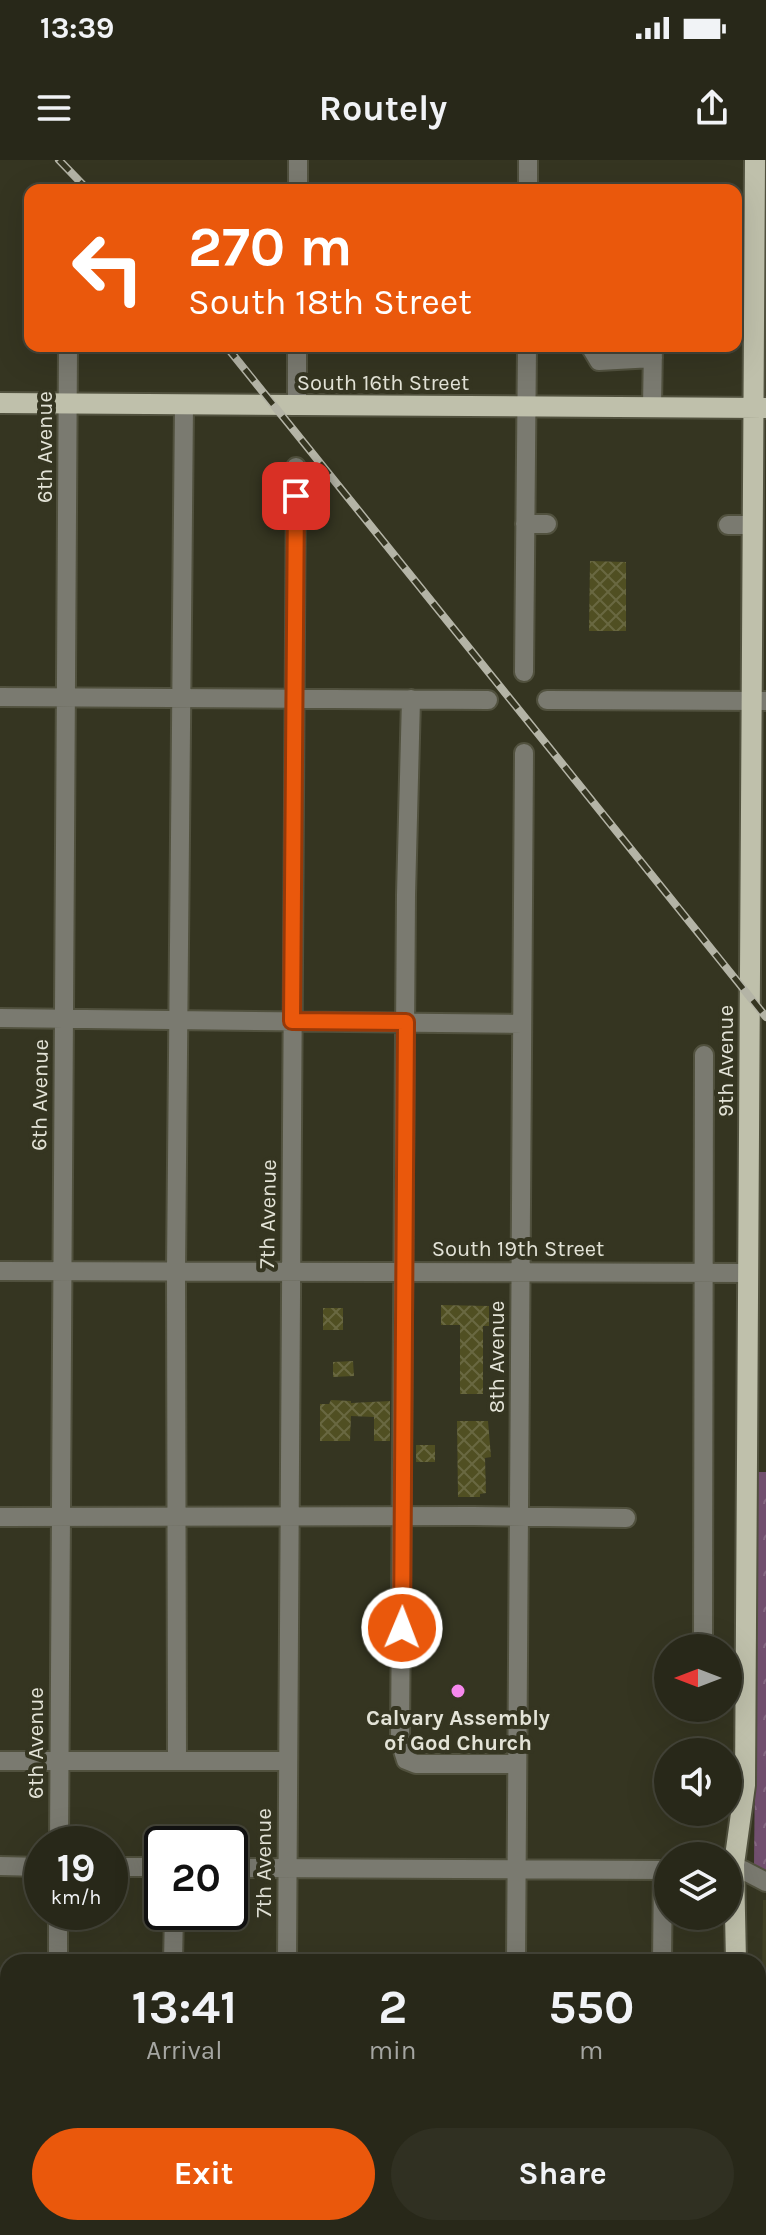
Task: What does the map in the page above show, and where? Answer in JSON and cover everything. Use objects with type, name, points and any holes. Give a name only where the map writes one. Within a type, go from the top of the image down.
[{"type":"main road","name":"9th Avenue","points":[[738,1634],[759,701],[753,525],[760,408],[755,160]]},
{"type":"main road","name":"South 16th Street","points":[[0,403],[760,408]]},
{"type":"main road","name":"9th Avenue","points":[[736,1842],[745,1785],[741,1722]]},
{"type":"main road","name":"9th Avenue","points":[[734,1930],[736,1954]]},
{"type":"street","points":[[298,160],[298,184]]},
{"type":"street","points":[[528,160],[528,184]]},
{"type":"street","name":"6th Avenue","points":[[59,1826],[68,352]]},
{"type":"street","points":[[297,352],[297,405]]},
{"type":"street","points":[[524,672],[527,352]]},
{"type":"street","points":[[594,352],[599,361],[653,352],[652,407]]},
{"type":"street","points":[[177,1761],[176,1271],[184,404]]},
{"type":"street","name":"7th Avenue","points":[[287,1954],[296,467]]},
{"type":"street","points":[[525,524],[547,524]]},
{"type":"street","points":[[728,525],[753,525]]},
{"type":"street","points":[[0,697],[488,700]]},
{"type":"street","points":[[411,699],[401,1751],[406,1760],[416,1764],[517,1764]]},
{"type":"street","points":[[547,700],[759,701]]},
{"type":"street","name":"8th Avenue","points":[[516,1954],[524,753]]},
{"type":"street","points":[[0,1018],[522,1024]]},
{"type":"street","points":[[703,1634],[704,1055]]},
{"type":"street","name":"South 19th Street","points":[[0,1271],[748,1273]]},
{"type":"street","points":[[0,1517],[626,1518]]},
{"type":"street","points":[[0,1761],[288,1761]]},
{"type":"street","points":[[0,1866],[24,1867]]},
{"type":"street","points":[[248,1868],[654,1870]]},
{"type":"street","points":[[742,1870],[766,1882]]},
{"type":"street","points":[[58,1930],[58,1954]]},
{"type":"street","points":[[173,1954],[174,1930]]},
{"type":"street","points":[[662,1954],[663,1930]]},
{"type":"shaded area","points":[[763,1900],[766,1900],[766,1954],[762,1954]]},
{"type":"green space","points":[[758,1472],[766,1472],[766,1873],[754,1864]]},
{"type":"building","points":[[590,561],[626,562],[626,631],[589,631]]},
{"type":"building","points":[[441,1305],[489,1306],[489,1326],[483,1326],[483,1394],[460,1394],[460,1325],[441,1325]]},
{"type":"building","points":[[323,1308],[343,1308],[343,1330],[323,1330]]},
{"type":"building","points":[[353,1361],[354,1376],[333,1377],[333,1362]]},
{"type":"building","points":[[331,1400],[351,1403],[390,1401],[390,1441],[374,1441],[374,1417],[351,1416],[350,1441],[320,1441],[320,1404],[329,1404]]},
{"type":"building","points":[[457,1421],[488,1421],[491,1457],[485,1458],[486,1493],[480,1494],[480,1497],[458,1497]]},
{"type":"building","points":[[416,1445],[435,1445],[435,1462],[416,1462]]},
{"type":"railway","points":[[59,160],[82,184]]},
{"type":"railway","points":[[231,352],[766,1017]]},
{"type":"place","name":"Calvary Assembly of God Church","points":[[458,1691]]},
{"type":"route","points":[[296,496],[292,1021],[406,1022],[402,1628]]}]
